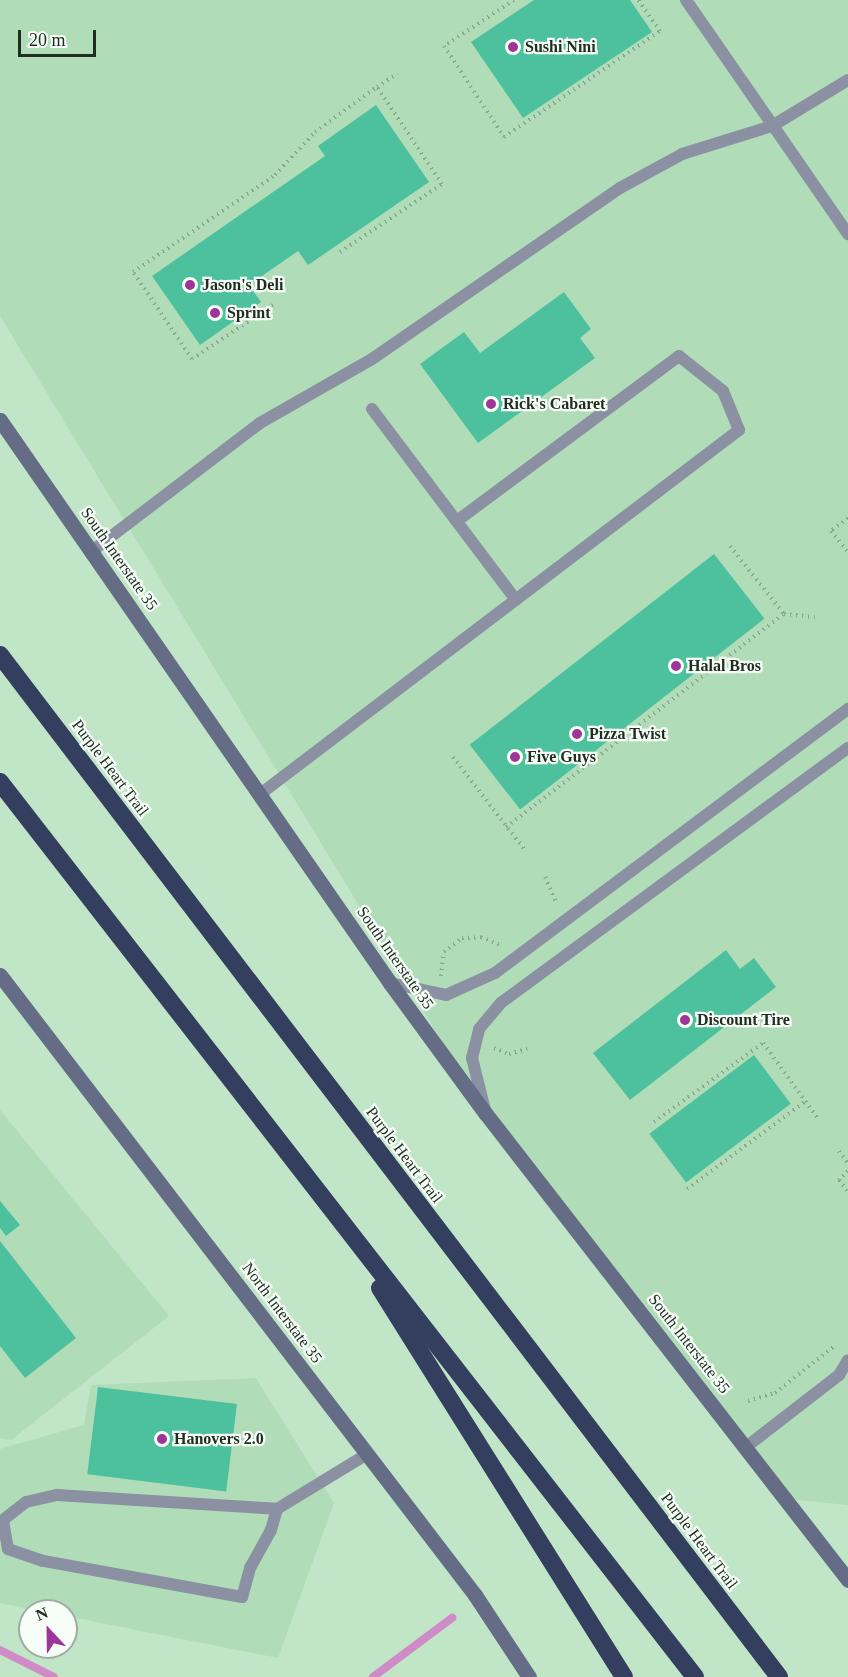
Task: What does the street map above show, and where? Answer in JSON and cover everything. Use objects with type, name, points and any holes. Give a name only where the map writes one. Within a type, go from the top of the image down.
[{"type":"highway","name":"Purple Heart Trail","points":[[0,655],[779,1677]]},
{"type":"highway","points":[[0,782],[695,1677]]},
{"type":"highway","points":[[327,1202],[624,1677]]},
{"type":"main road","name":"South Interstate 35","points":[[0,420],[390,983],[486,1114],[848,1580]]},
{"type":"main road","name":"North Interstate 35","points":[[0,975],[475,1595],[529,1677]]},
{"type":"lane","points":[[686,0],[848,234]]},
{"type":"lane","points":[[92,550],[260,423],[372,358],[620,188],[682,154],[772,126],[848,80]]},
{"type":"lane","points":[[259,795],[739,430],[723,391],[679,356],[457,521]]},
{"type":"lane","points":[[372,409],[516,600]]},
{"type":"lane","points":[[390,983],[446,995],[495,973],[848,709]]},
{"type":"lane","points":[[486,1114],[472,1058],[479,1029],[502,1002],[848,748]]},
{"type":"lane","points":[[746,1447],[839,1375],[848,1360]]},
{"type":"lane","points":[[277,1509],[242,1597],[34,1558],[8,1549],[3,1520],[26,1502],[57,1495],[277,1509],[367,1454]]},
{"type":"path","points":[[514,0],[444,46],[504,137],[660,31],[638,0]]},
{"type":"path","points":[[273,305],[192,359],[133,272],[275,175],[315,132],[397,74]]},
{"type":"path","points":[[340,252],[442,184],[377,87]]},
{"type":"path","points":[[848,518],[831,531],[848,552]]},
{"type":"path","points":[[730,546],[784,614]]},
{"type":"path","points":[[506,826],[784,614],[815,617]]},
{"type":"path","points":[[453,758],[524,849]]},
{"type":"path","points":[[444,984],[439,970],[444,952],[450,946],[471,936],[501,945]]},
{"type":"path","points":[[487,1040],[501,1053],[518,1054],[527,1049]]},
{"type":"path","points":[[654,1122],[764,1043],[819,1120]]},
{"type":"path","points":[[687,1189],[806,1101]]},
{"type":"path","points":[[839,1151],[848,1164]]},
{"type":"path","points":[[848,1171],[839,1180],[848,1191]]},
{"type":"path","points":[[748,1401],[775,1393],[840,1341]]},
{"type":"shaded area","points":[[0,0],[848,0],[848,1505],[787,1499],[486,1114],[0,316]]},
{"type":"shaded area","points":[[0,1110],[169,1316],[11,1440],[0,1438]]},
{"type":"shaded area","points":[[256,1378],[334,1503],[278,1658],[78,1618],[78,1599],[18,1599],[18,1607],[0,1603],[0,1449],[84,1425],[91,1385]]},
{"type":"building","points":[[534,0],[630,0],[652,32],[523,118],[471,42]]},
{"type":"building","points":[[376,105],[429,182],[308,265],[298,251],[249,285],[261,302],[200,345],[152,276],[325,156],[318,146]]},
{"type":"building","name":"Rick's Cabaret","points":[[564,292],[591,329],[580,338],[595,358],[478,443],[420,364],[464,332],[480,353]]},
{"type":"building","points":[[714,554],[764,619],[520,809],[470,745]]},
{"type":"building","name":"Discount Tire","points":[[726,950],[740,969],[754,958],[776,987],[630,1100],[593,1053]]},
{"type":"building","points":[[754,1055],[791,1104],[686,1183],[649,1134]]},
{"type":"building","points":[[0,1201],[20,1225],[6,1236],[0,1228]]},
{"type":"building","points":[[0,1241],[76,1338],[25,1378],[0,1346]]},
{"type":"building","name":"Hanovers 2.0","points":[[98,1387],[237,1404],[226,1491],[87,1474]]},
{"type":"waterway","points":[[373,1677],[452,1618]]},
{"type":"waterway","points":[[0,1650],[54,1677]]},
{"type":"place","name":"Sushi Nini","points":[[513,47]]},
{"type":"place","name":"Jason's Deli","points":[[190,285]]},
{"type":"place","name":"Sprint","points":[[215,313]]},
{"type":"place","name":"Rick's Cabaret","points":[[491,404]]},
{"type":"place","name":"Halal Bros","points":[[676,666]]},
{"type":"place","name":"Pizza Twist","points":[[577,734]]},
{"type":"place","name":"Five Guys","points":[[515,757]]},
{"type":"place","name":"Discount Tire","points":[[685,1020]]},
{"type":"place","name":"Hanovers 2.0","points":[[162,1439]]}]
